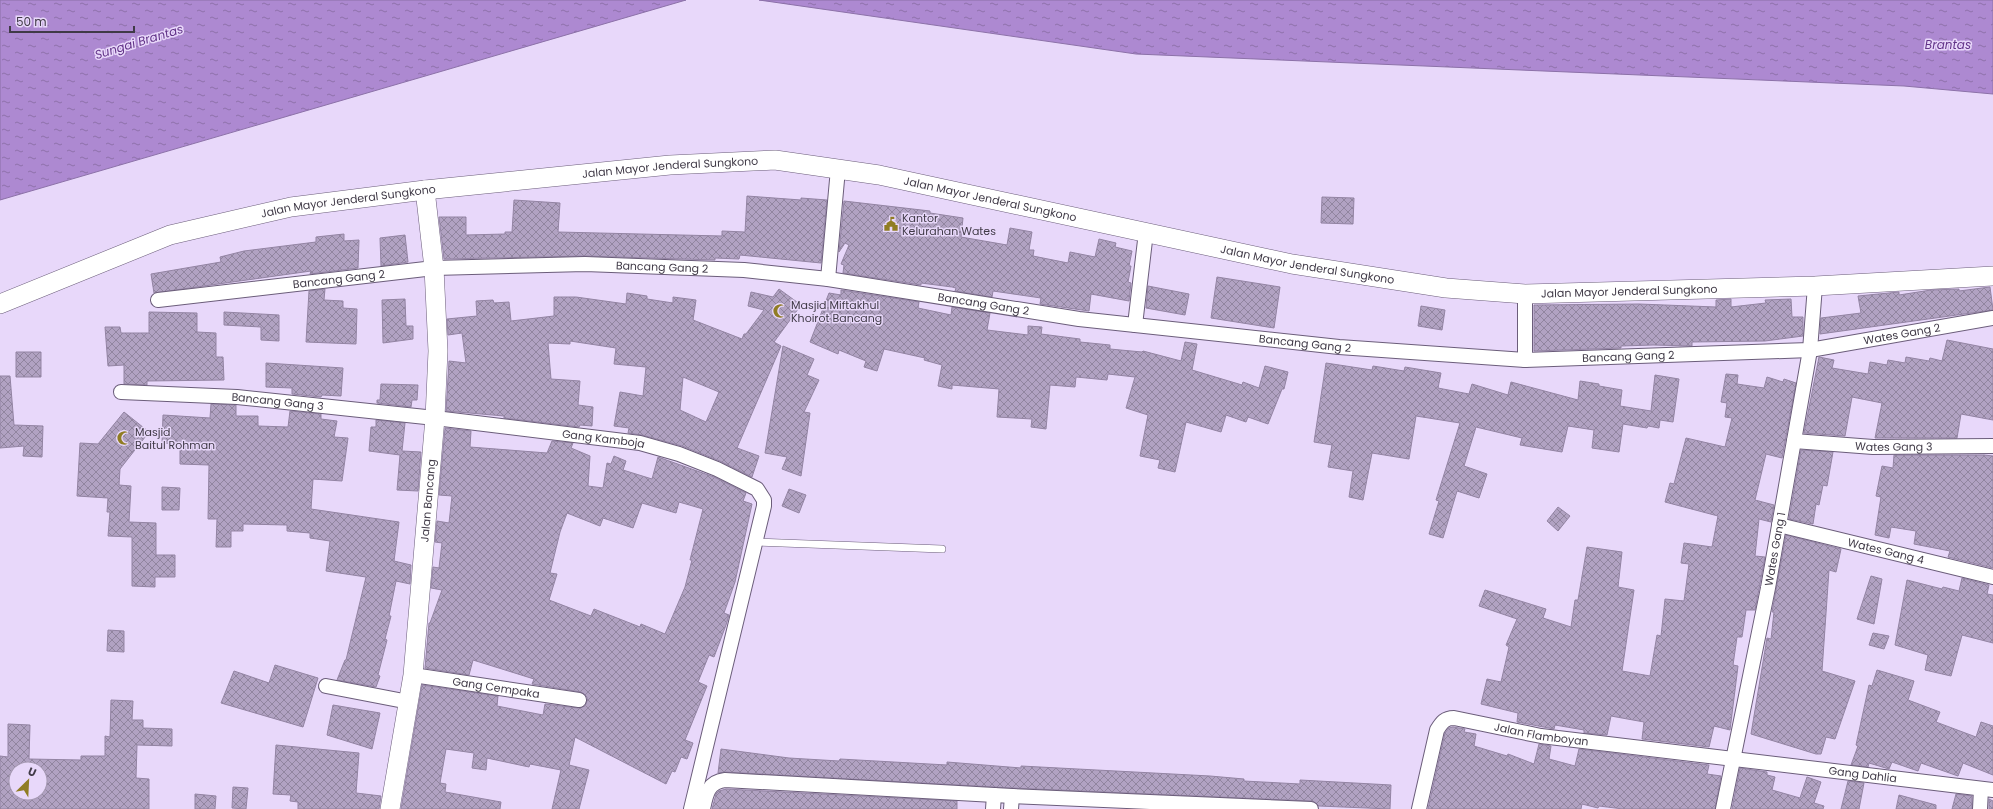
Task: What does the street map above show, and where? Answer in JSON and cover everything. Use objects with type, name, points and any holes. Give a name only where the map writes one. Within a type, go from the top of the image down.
[{"type":"main road","name":"Jalan Mayor Jenderal Sungkono","points":[[0,304],[170,234],[291,206],[426,190],[670,165],[775,160],[879,175],[1292,264],[1446,288],[1525,294],[1815,286],[1993,276]]},
{"type":"main road","name":"Jalan Bancang","points":[[390,809],[413,676],[435,418],[438,352],[434,268],[426,190]]},
{"type":"street","points":[[828,279],[838,169]]},
{"type":"street","points":[[1135,324],[1146,232]]},
{"type":"street","name":"Bancang Gang 2","points":[[158,300],[434,268],[585,264],[744,270],[828,279],[1079,319],[1339,346],[1524,360],[1810,350]]},
{"type":"street","name":"Wates Gang 1","points":[[1723,809],[1768,588],[1794,441],[1810,350],[1815,286]]},
{"type":"street","points":[[1524,360],[1525,294]]},
{"type":"street","name":"Wates Gang 2","points":[[1810,350],[1993,318]]},
{"type":"street","name":"Bancang Gang 3","points":[[121,392],[237,397],[435,418]]},
{"type":"street","name":"Gang Kamboja","points":[[435,418],[640,444],[660,448],[717,469],[762,494],[764,506],[756,542]]},
{"type":"street","name":"Wates Gang 3","points":[[1794,441],[1873,447],[1993,446]]},
{"type":"street","name":"Wates Gang 4","points":[[1779,525],[1993,577]]},
{"type":"street","points":[[691,809],[756,542]]},
{"type":"street","name":"Gang Cempaka","points":[[413,676],[579,700]]},
{"type":"street","points":[[326,686],[409,702]]},
{"type":"street","name":"Jalan Flamboyan","points":[[1419,809],[1437,730],[1441,723],[1447,718],[1454,718],[1541,736],[1732,760]]},
{"type":"street","name":"Gang Dahlia","points":[[1732,760],[1987,790]]},
{"type":"street","points":[[703,809],[706,792],[713,784],[725,780],[1012,803],[1311,809]]},
{"type":"street","points":[[1980,809],[1987,790]]},
{"type":"lane","points":[[756,542],[942,549]]},
{"type":"water","name":"Sungai Brantas","points":[[0,0],[686,0],[0,200]]},
{"type":"water","name":"Brantas","points":[[759,0],[1993,0],[1993,94],[1904,86],[1136,54]]},
{"type":"building","points":[[747,196],[801,200],[801,198],[827,200],[821,263],[740,255],[739,259],[715,258],[715,260],[585,256],[444,259],[439,217],[466,217],[466,235],[505,234],[505,232],[512,232],[514,200],[560,203],[558,232],[722,236],[722,231],[745,232]]},
{"type":"building","points":[[1322,197],[1354,198],[1353,224],[1321,223]]},
{"type":"building","points":[[844,201],[930,211],[930,213],[963,218],[961,237],[1007,245],[1010,228],[1032,232],[1029,250],[1034,250],[1033,256],[1068,263],[1070,252],[1095,257],[1099,239],[1116,243],[1115,247],[1132,251],[1128,282],[1131,283],[1129,301],[1091,294],[1089,311],[1040,304],[1041,298],[993,291],[992,297],[955,291],[956,288],[952,287],[921,283],[921,285],[843,273],[844,265],[841,264],[849,245],[845,243],[839,252]]},
{"type":"building","points":[[344,234],[344,241],[359,240],[358,268],[310,274],[311,271],[154,293],[151,274],[221,262],[220,257],[244,251],[316,242],[316,237]]},
{"type":"building","points":[[405,235],[408,262],[381,266],[380,238]]},
{"type":"building","points":[[1217,277],[1280,287],[1274,328],[1211,318]]},
{"type":"building","points":[[1148,286],[1189,294],[1185,315],[1146,308]]},
{"type":"building","points":[[1990,287],[1993,310],[1820,334],[1821,318],[1861,313],[1858,296],[1899,292],[1899,295],[1931,290],[1959,289],[1959,291]]},
{"type":"building","points":[[325,289],[324,300],[343,301],[343,308],[357,309],[356,344],[306,342],[309,291]]},
{"type":"building","points":[[779,289],[801,305],[774,342],[781,346],[737,448],[759,456],[752,477],[720,461],[682,446],[642,435],[628,433],[629,428],[614,426],[620,392],[643,396],[646,367],[614,364],[616,348],[570,341],[570,344],[548,343],[551,379],[580,381],[578,405],[593,407],[592,426],[580,425],[579,427],[504,418],[504,416],[446,411],[449,361],[466,363],[462,333],[448,335],[447,319],[477,316],[476,301],[493,300],[494,303],[509,302],[511,321],[554,316],[554,297],[576,297],[626,304],[627,293],[647,296],[647,299],[673,303],[673,297],[696,300],[693,320],[742,339],[744,334],[746,334],[764,310],[748,306],[751,292],[773,297]],"holes":[[[683,377],[719,392],[706,422],[680,410]]]},
{"type":"building","points":[[841,290],[919,302],[918,308],[951,315],[952,307],[990,313],[987,330],[1028,335],[1028,326],[1042,327],[1041,334],[1080,339],[1080,342],[1110,345],[1110,349],[1143,351],[1181,361],[1185,342],[1197,344],[1192,370],[1242,385],[1243,382],[1259,388],[1265,366],[1288,372],[1284,389],[1282,389],[1268,424],[1248,417],[1246,422],[1226,415],[1221,432],[1186,422],[1175,472],[1158,468],[1160,460],[1140,456],[1148,415],[1126,408],[1135,377],[1108,374],[1107,380],[1076,377],[1075,387],[1050,385],[1046,429],[1031,427],[1032,419],[997,417],[999,389],[952,385],[952,389],[938,386],[942,365],[924,360],[925,358],[884,349],[877,371],[864,367],[866,361],[839,350],[838,354],[810,342],[829,293],[841,295]]},
{"type":"building","points":[[405,299],[406,326],[413,326],[413,339],[383,343],[382,300]]},
{"type":"building","points":[[1731,299],[1731,307],[1766,303],[1765,300],[1791,299],[1792,317],[1803,317],[1803,336],[1765,341],[1692,342],[1692,346],[1621,346],[1621,348],[1534,351],[1534,305],[1639,304],[1716,307],[1716,300]]},
{"type":"building","points":[[1421,306],[1445,310],[1442,330],[1418,326]]},
{"type":"building","points":[[149,312],[197,313],[197,332],[216,333],[216,357],[223,357],[224,380],[147,381],[147,385],[124,384],[124,365],[108,366],[105,327],[120,327],[121,333],[149,333]]},
{"type":"building","points":[[224,312],[279,315],[279,341],[261,340],[261,327],[224,325]]},
{"type":"building","points":[[1947,340],[1993,349],[1993,420],[1961,414],[1957,438],[1875,438],[1882,403],[1852,397],[1845,436],[1804,433],[1819,357],[1834,360],[1832,368],[1868,374],[1870,362],[1887,365],[1888,360],[1905,363],[1906,357],[1929,361],[1930,358],[1942,361]]},
{"type":"building","points":[[783,346],[814,359],[807,375],[819,380],[804,412],[810,413],[801,476],[782,469],[787,457],[765,453]]},
{"type":"building","points":[[16,352],[41,352],[41,377],[16,377]]},
{"type":"building","points":[[266,363],[343,368],[341,396],[322,395],[321,397],[292,394],[292,388],[266,387]]},
{"type":"building","points":[[1326,363],[1372,370],[1373,366],[1404,371],[1405,367],[1441,373],[1438,388],[1469,394],[1472,384],[1508,395],[1511,382],[1578,400],[1580,381],[1622,390],[1620,406],[1651,411],[1655,375],[1679,379],[1673,422],[1660,420],[1659,428],[1648,426],[1647,428],[1623,424],[1619,452],[1592,448],[1594,430],[1568,426],[1562,452],[1520,445],[1522,438],[1476,427],[1464,466],[1487,474],[1479,498],[1457,491],[1443,538],[1429,534],[1439,501],[1436,500],[1460,423],[1416,416],[1409,459],[1372,453],[1363,500],[1349,497],[1353,471],[1328,467],[1332,445],[1314,442]]},
{"type":"building","points":[[1726,374],[1738,375],[1737,384],[1764,388],[1767,377],[1783,382],[1784,379],[1796,383],[1782,458],[1766,454],[1755,500],[1774,505],[1771,522],[1759,519],[1755,556],[1765,557],[1755,610],[1746,610],[1742,637],[1737,637],[1733,665],[1738,666],[1730,730],[1714,726],[1709,747],[1642,739],[1644,722],[1611,716],[1607,735],[1584,733],[1584,730],[1555,725],[1554,729],[1517,722],[1518,713],[1481,704],[1487,679],[1501,682],[1509,647],[1506,645],[1517,619],[1479,606],[1485,590],[1546,609],[1543,618],[1571,627],[1575,600],[1578,600],[1587,547],[1622,552],[1618,587],[1634,590],[1622,671],[1650,676],[1657,635],[1661,636],[1665,599],[1684,601],[1689,564],[1681,563],[1684,543],[1712,547],[1718,516],[1665,502],[1670,483],[1674,484],[1686,438],[1725,447],[1732,418],[1725,417],[1727,403],[1721,402]]},
{"type":"building","points":[[0,376],[10,376],[14,425],[43,426],[42,457],[23,456],[24,446],[0,448]]},
{"type":"building","points":[[381,384],[418,385],[417,400],[412,400],[411,407],[377,403],[377,400],[380,400]]},
{"type":"building","points":[[211,404],[236,405],[236,416],[258,416],[258,426],[288,427],[290,411],[321,414],[321,419],[337,421],[334,437],[348,438],[342,481],[313,479],[311,509],[399,522],[394,561],[411,565],[410,584],[396,581],[389,616],[391,616],[385,639],[387,640],[378,675],[380,676],[376,687],[337,680],[346,660],[366,577],[326,571],[330,541],[310,538],[310,533],[287,531],[287,525],[243,524],[243,531],[231,531],[231,547],[216,547],[217,519],[208,519],[209,465],[180,464],[180,444],[162,443],[163,415],[210,418]]},
{"type":"building","points":[[124,412],[149,432],[120,469],[119,485],[131,486],[129,522],[156,523],[156,555],[175,555],[175,577],[155,577],[155,587],[132,586],[132,537],[108,536],[110,512],[107,512],[108,498],[77,496],[80,443],[98,444]]},
{"type":"building","points":[[376,420],[405,423],[402,451],[421,452],[418,491],[397,490],[400,455],[369,451],[371,427],[376,427]]},
{"type":"building","points":[[445,428],[471,431],[470,447],[547,453],[552,441],[573,443],[571,448],[590,456],[588,486],[603,488],[607,463],[611,464],[614,456],[626,461],[623,470],[652,479],[658,457],[714,477],[746,493],[743,501],[752,504],[735,582],[724,613],[729,615],[714,657],[709,655],[698,682],[707,686],[685,740],[693,743],[687,759],[681,757],[675,772],[672,771],[666,784],[575,737],[569,765],[589,770],[579,809],[552,809],[561,770],[530,764],[529,767],[487,758],[486,770],[472,768],[474,753],[446,749],[440,783],[446,784],[445,792],[501,802],[500,809],[401,809],[422,685],[498,696],[497,706],[543,715],[545,704],[578,708],[585,706],[587,701],[587,697],[581,692],[532,684],[534,679],[473,660],[469,675],[425,668],[429,623],[442,590],[431,588],[433,567],[439,568],[442,543],[435,542],[437,521],[449,523],[452,496],[439,495]],"holes":[[[679,502],[703,509],[685,587],[665,634],[641,624],[640,627],[594,609],[591,616],[549,600],[557,574],[550,573],[560,532],[567,513],[600,526],[603,518],[633,528],[642,503],[676,513]]]},
{"type":"building","points":[[1801,450],[1833,452],[1827,486],[1823,485],[1819,505],[1816,504],[1813,524],[1789,519]]},
{"type":"building","points":[[1894,455],[1993,456],[1993,568],[1948,557],[1950,551],[1914,544],[1916,531],[1891,527],[1889,538],[1875,535],[1881,497],[1876,496],[1882,466],[1893,468]]},
{"type":"building","points":[[162,487],[180,488],[179,510],[162,510]]},
{"type":"building","points":[[789,489],[806,495],[799,513],[782,506]]},
{"type":"building","points":[[1558,507],[1570,516],[1558,531],[1547,521]]},
{"type":"building","points":[[1786,535],[1841,549],[1836,572],[1829,570],[1822,671],[1855,681],[1835,739],[1826,737],[1821,754],[1816,754],[1751,734],[1767,638],[1771,639],[1774,612],[1772,612]]},
{"type":"building","points":[[1871,576],[1882,579],[1874,624],[1857,619]]},
{"type":"building","points":[[1962,578],[1989,585],[1987,594],[1993,595],[1993,643],[1962,635],[1951,676],[1925,670],[1928,655],[1895,645],[1907,580],[1942,589],[1943,587],[1959,591]]},
{"type":"building","points":[[108,630],[124,631],[124,652],[107,651]]},
{"type":"building","points":[[1873,633],[1889,636],[1884,649],[1869,645]]},
{"type":"building","points":[[275,665],[318,678],[303,727],[221,703],[234,671],[269,683]]},
{"type":"building","points":[[1877,670],[1914,681],[1908,700],[1940,712],[1936,722],[1976,737],[1981,722],[1993,726],[1993,775],[1963,763],[1958,776],[1921,763],[1918,771],[1892,762],[1889,769],[1869,763],[1868,767],[1851,765],[1858,746],[1856,745],[1869,685],[1872,686]]},
{"type":"building","points":[[111,700],[133,701],[132,720],[143,720],[143,728],[172,729],[172,746],[137,745],[136,778],[149,779],[149,809],[0,809],[0,756],[8,757],[8,724],[30,725],[29,759],[81,760],[81,756],[105,756],[105,736],[110,737]]},
{"type":"building","points":[[333,705],[380,713],[372,749],[327,735]]},
{"type":"building","points":[[1453,727],[1465,729],[1464,732],[1476,734],[1474,746],[1507,756],[1508,754],[1534,764],[1539,744],[1551,746],[1549,759],[1575,766],[1579,749],[1709,765],[1707,774],[1721,776],[1715,809],[1623,809],[1599,806],[1598,808],[1582,804],[1581,809],[1428,809],[1445,733],[1449,728]]},
{"type":"building","points":[[276,745],[359,753],[356,793],[381,796],[379,809],[298,809],[298,802],[290,801],[291,795],[273,794]]},
{"type":"building","points":[[721,749],[789,758],[839,761],[840,759],[947,765],[947,762],[1021,768],[1021,766],[1210,776],[1244,779],[1244,781],[1300,784],[1300,780],[1391,785],[1390,809],[1319,806],[1311,801],[1012,788],[725,772],[718,773]]},
{"type":"building","points":[[1740,768],[1767,772],[1767,775],[1775,777],[1772,790],[1800,798],[1807,777],[1821,782],[1814,803],[1824,806],[1823,809],[1732,809]]},
{"type":"building","points":[[1848,781],[1864,783],[1859,809],[1841,809]]},
{"type":"building","points":[[233,787],[248,788],[246,809],[232,808]]},
{"type":"building","points":[[726,789],[957,801],[957,809],[712,809],[716,794],[719,791]]},
{"type":"building","points":[[195,794],[216,796],[215,809],[195,809]]},
{"type":"building","points":[[1956,794],[1972,796],[1972,809],[1952,809]]},
{"type":"building","points":[[1899,795],[1936,805],[1936,809],[1896,809]]},
{"type":"building","points":[[1989,799],[1993,801],[1993,809],[1989,809]]},
{"type":"place","name":"Kantor Kelurahan Wates","points":[[891,224]]},
{"type":"place","name":"Masjid Miftakhul Khoirot Bancang","points":[[780,311]]},
{"type":"place","name":"Masjid Baitul Rohman","points":[[124,438]]}]
